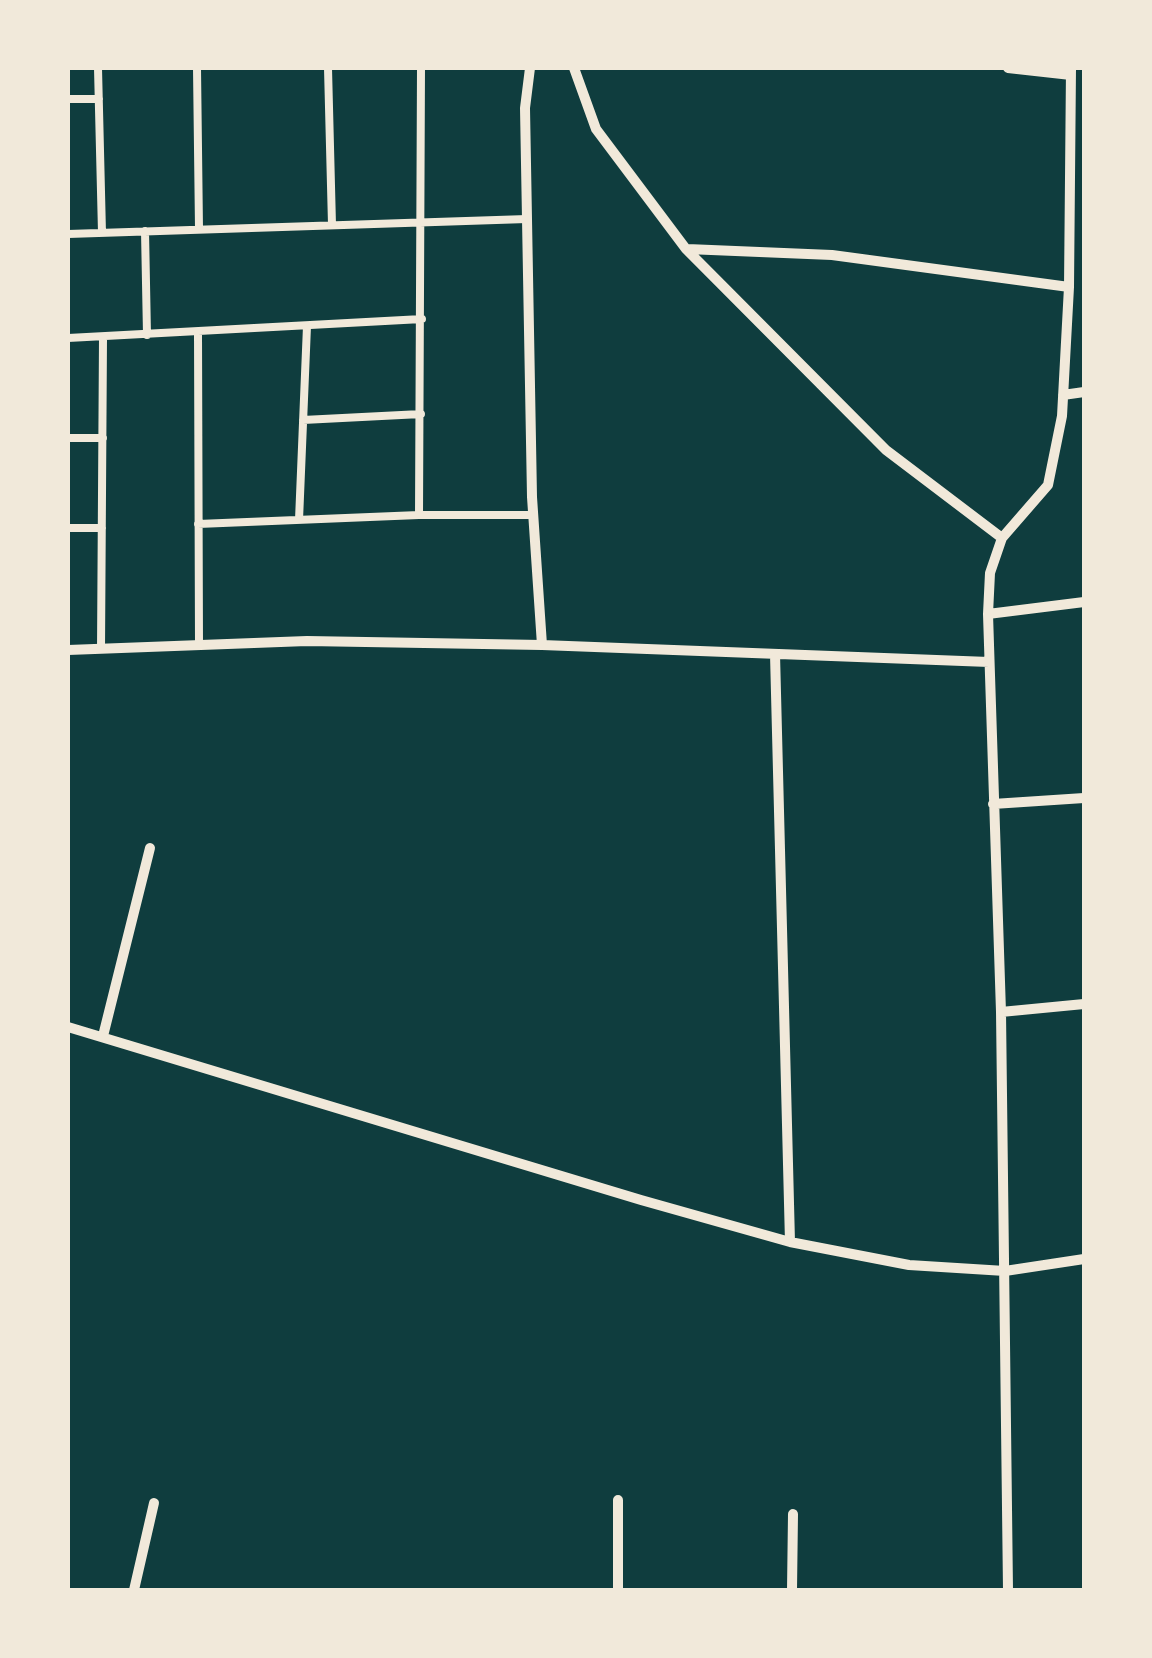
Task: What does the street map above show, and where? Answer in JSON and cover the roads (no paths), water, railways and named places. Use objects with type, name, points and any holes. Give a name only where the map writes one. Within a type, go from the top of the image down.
[{"type":"street","points":[[530,68],[525,108],[527,219],[534,515],[542,645]]},
{"type":"street","points":[[574,68],[596,129],[686,249],[886,450],[1002,538]]},
{"type":"street","points":[[1008,68],[1071,71],[1069,287],[1062,416],[1048,485],[1002,538],[990,573],[988,614],[1001,1012],[1008,1590]]},
{"type":"street","points":[[686,249],[832,255],[1069,287]]},
{"type":"street","points":[[1063,395],[1084,392]]},
{"type":"street","points":[[988,614],[1084,602]]},
{"type":"street","points":[[68,650],[307,641],[542,645],[989,662]]},
{"type":"street","points":[[775,654],[790,1242]]},
{"type":"street","points":[[994,804],[1084,798]]},
{"type":"street","points":[[102,1036],[150,848]]},
{"type":"street","points":[[1001,1012],[1084,1004]]},
{"type":"street","points":[[68,1027],[790,1242],[909,1266],[1005,1271],[1084,1260]]},
{"type":"street","points":[[618,1500],[618,1590]]},
{"type":"street","points":[[134,1590],[154,1503]]},
{"type":"street","points":[[792,1590],[793,1514]]},
{"type":"lane","points":[[98,68],[102,233]]},
{"type":"lane","points":[[197,68],[199,229]]},
{"type":"lane","points":[[328,68],[332,225]]},
{"type":"lane","points":[[419,515],[421,68]]},
{"type":"lane","points":[[68,99],[99,99]]},
{"type":"lane","points":[[68,234],[527,219]]},
{"type":"lane","points":[[145,231],[147,335]]},
{"type":"lane","points":[[68,338],[422,319]]},
{"type":"lane","points":[[299,520],[307,326]]},
{"type":"lane","points":[[198,332],[199,645]]},
{"type":"lane","points":[[101,649],[103,338]]},
{"type":"lane","points":[[303,420],[420,414]]},
{"type":"lane","points":[[68,438],[102,438]]},
{"type":"lane","points":[[198,524],[419,515],[534,515]]},
{"type":"lane","points":[[68,528],[102,528]]}]
